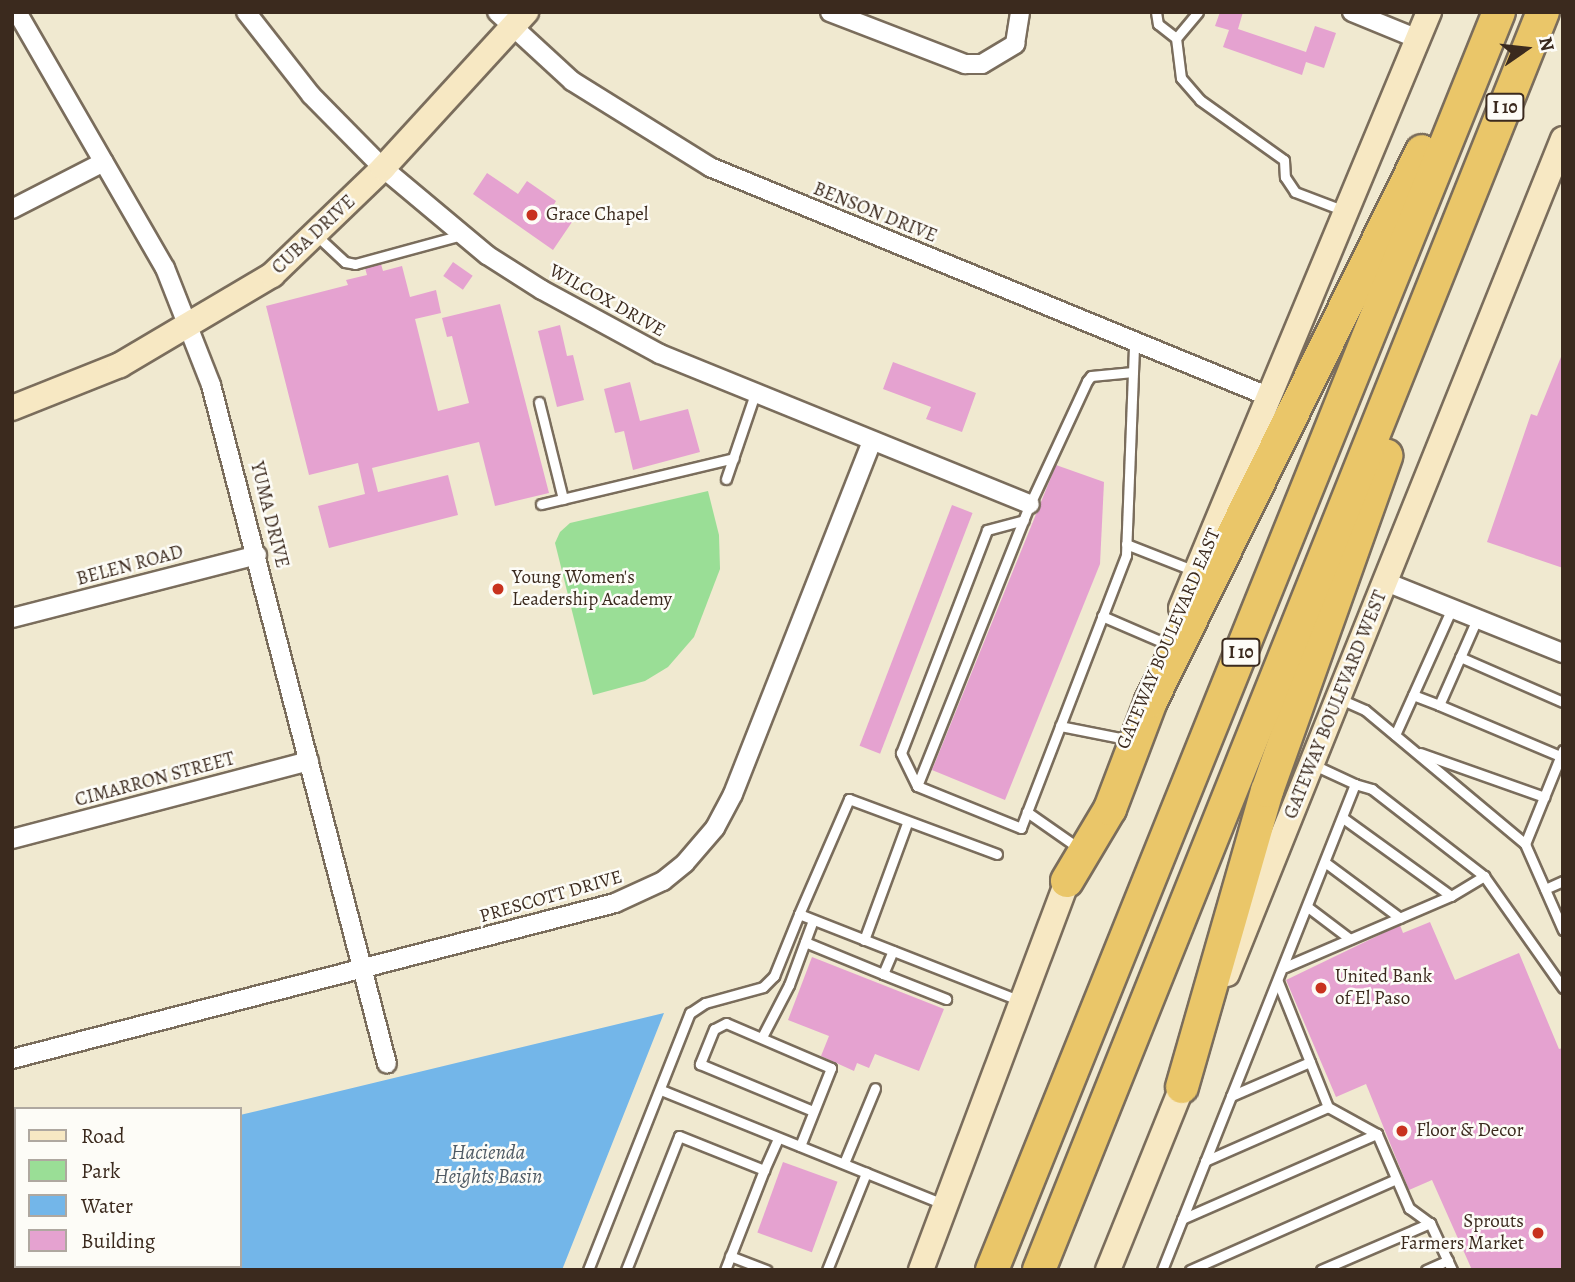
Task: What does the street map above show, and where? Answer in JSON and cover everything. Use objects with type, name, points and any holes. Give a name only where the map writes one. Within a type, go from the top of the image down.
[{"type":"highway","name":"I 10","points":[[1039,1270],[1544,12]]},
{"type":"highway","name":"I 10","points":[[992,1270],[1494,24]]},
{"type":"highway","points":[[1067,881],[1082,850],[1110,809],[1131,740],[1423,148],[1494,24]]},
{"type":"highway","points":[[1182,1087],[1268,791],[1438,324],[1466,201]]},
{"type":"main road","name":"GATEWAY BOULEVARD EAST","points":[[1131,740],[1167,644],[1429,12]]},
{"type":"main road","name":"CUBA DRIVE","points":[[12,408],[75,386],[191,327],[272,275],[317,236],[383,168],[512,17]]},
{"type":"main road","name":"GATEWAY BOULEVARD WEST","points":[[1108,1270],[1563,139]]},
{"type":"main road","points":[[921,1270],[1067,881]]},
{"type":"street","name":"YUMA DRIVE","points":[[17,12],[153,244],[191,327],[234,459],[387,1063]]},
{"type":"street","name":"WILCOX DRIVE","points":[[246,12],[311,94],[383,168],[487,255],[603,326],[1027,512]]},
{"type":"street","points":[[830,12],[965,64],[982,64],[1015,44],[1020,12]]},
{"type":"street","points":[[1352,12],[1418,39]]},
{"type":"street","name":"BENSON DRIVE","points":[[512,17],[572,81],[710,167],[1270,397]]},
{"type":"street","points":[[12,209],[104,162]]},
{"type":"street","name":"PRESCOTT DRIVE","points":[[12,1059],[615,903],[663,881],[685,863],[715,828],[733,794],[872,442]]},
{"type":"street","name":"BELEN ROAD","points":[[12,618],[257,555]]},
{"type":"street","points":[[1386,582],[1563,653]]},
{"type":"street","name":"CIMARRON STREET","points":[[12,839],[309,761]]},
{"type":"lane","points":[[1156,12],[1158,24],[1175,38],[1181,78],[1200,100],[1284,160],[1285,177],[1295,192],[1346,212]]},
{"type":"lane","points":[[1175,38],[1198,12]]},
{"type":"lane","points":[[317,236],[345,262],[355,264],[463,234]]},
{"type":"lane","points":[[1027,512],[988,530],[901,753],[917,786],[1021,828],[1102,616],[1126,544],[1134,342]]},
{"type":"lane","points":[[917,786],[1027,512],[1087,381],[1091,376],[1133,372]]},
{"type":"lane","points":[[726,479],[755,394]]},
{"type":"lane","points":[[539,402],[563,499]]},
{"type":"lane","points":[[541,504],[734,458]]},
{"type":"lane","points":[[1126,544],[1197,572]]},
{"type":"lane","points":[[1395,735],[1451,608]]},
{"type":"lane","points":[[1102,616],[1167,644]]},
{"type":"lane","points":[[1439,705],[1477,619]]},
{"type":"lane","points":[[1460,657],[1563,702]]},
{"type":"lane","points":[[1413,695],[1562,753],[1525,844]]},
{"type":"lane","points":[[1339,699],[1365,710],[1525,844],[1563,930]]},
{"type":"lane","points":[[1060,726],[1131,740]]},
{"type":"lane","points":[[1414,751],[1544,797]]},
{"type":"lane","points":[[1312,764],[1372,789],[1484,876],[1563,988]]},
{"type":"lane","points":[[1162,1270],[1309,908],[1355,784]]},
{"type":"lane","points":[[588,1270],[690,1013],[705,1003],[763,987],[774,976],[849,799],[907,823],[997,854]]},
{"type":"lane","points":[[1027,812],[1082,850]]},
{"type":"lane","points":[[1343,818],[1451,897]]},
{"type":"lane","points":[[864,940],[907,823]]},
{"type":"lane","points":[[1326,863],[1400,918]]},
{"type":"lane","points":[[1284,967],[1451,897],[1484,876]]},
{"type":"lane","points":[[1545,889],[1563,880]]},
{"type":"lane","points":[[1309,908],[1350,939]]},
{"type":"lane","points":[[799,914],[1022,1001]]},
{"type":"lane","points":[[762,1037],[789,985],[813,920]]},
{"type":"lane","points":[[805,942],[946,999]]},
{"type":"lane","points":[[883,974],[893,951]]},
{"type":"lane","points":[[1278,982],[1328,1107],[1377,1134],[1409,1208],[1430,1223],[1452,1270]]},
{"type":"lane","points":[[800,1146],[831,1068],[726,1023],[714,1029],[700,1064],[813,1111]]},
{"type":"lane","points":[[1231,1096],[1310,1062]]},
{"type":"lane","points":[[844,1163],[875,1088]]},
{"type":"lane","points":[[661,1090],[947,1205]]},
{"type":"lane","points":[[1205,1161],[1328,1107]]},
{"type":"lane","points":[[1182,1219],[1377,1134]]},
{"type":"lane","points":[[626,1270],[679,1136],[764,1170]]},
{"type":"lane","points":[[724,1270],[778,1138]]},
{"type":"lane","points":[[827,1270],[866,1173]]},
{"type":"lane","points":[[1190,1270],[1396,1179]]},
{"type":"lane","points":[[1321,1270],[1430,1223]]},
{"type":"lane","points":[[730,1256],[766,1270]]},
{"type":"lane","points":[[1426,1270],[1448,1260]]},
{"type":"green space","points":[[708,491],[719,535],[720,569],[694,637],[668,667],[645,681],[593,695],[555,543],[560,532],[570,523]]},
{"type":"water","name":"Hacienda Heights Basin","points":[[664,1013],[562,1270],[12,1270],[14,1170],[14,1268],[242,1268],[242,1115]]},
{"type":"building","points":[[1220,12],[1243,12],[1238,29],[1306,52],[1315,26],[1336,33],[1324,68],[1306,62],[1302,75],[1223,47],[1229,30],[1215,26]]},
{"type":"building","name":"Grace Chapel","points":[[487,173],[518,194],[527,181],[556,201],[552,208],[572,222],[553,250],[473,194]]},
{"type":"building","points":[[453,262],[473,276],[463,290],[443,276]]},
{"type":"building","points":[[381,264],[383,271],[402,266],[410,297],[436,290],[441,313],[415,319],[438,411],[469,403],[452,336],[447,337],[442,318],[500,304],[549,493],[495,506],[479,442],[372,468],[378,492],[448,475],[458,515],[329,548],[318,506],[365,494],[358,463],[309,475],[266,306],[348,285],[346,280],[367,275],[365,268]]},
{"type":"building","points":[[560,325],[567,356],[573,355],[584,400],[557,407],[538,331]]},
{"type":"building","points":[[1563,352],[1563,568],[1487,542],[1531,414],[1537,416]]},
{"type":"building","points":[[893,362],[976,393],[962,432],[926,419],[931,407],[883,389]]},
{"type":"building","points":[[630,382],[640,421],[688,409],[700,452],[633,470],[624,431],[615,433],[604,389]]},
{"type":"building","points":[[1056,465],[1104,482],[1100,564],[1005,800],[932,770]]},
{"type":"building","points":[[952,505],[973,513],[880,754],[860,746]]},
{"type":"building","points":[[1430,922],[1455,980],[1519,953],[1559,1049],[1563,1048],[1563,1270],[1472,1270],[1432,1180],[1409,1190],[1366,1084],[1336,1097],[1286,980],[1400,925],[1403,933]]},
{"type":"building","points":[[812,957],[944,1009],[919,1071],[875,1054],[869,1068],[857,1063],[854,1071],[821,1056],[829,1036],[788,1020]]},
{"type":"building","points":[[783,1162],[838,1182],[812,1252],[757,1232]]},
{"type":"place","name":"Grace Chapel","points":[[532,215]]},
{"type":"place","name":"Young Women's Leadership Academy","points":[[498,589]]},
{"type":"place","name":"United Bank of El Paso","points":[[1321,988]]},
{"type":"place","name":"Floor & Decor","points":[[1402,1131]]},
{"type":"place","name":"Sprouts Farmers Market","points":[[1538,1233]]}]
